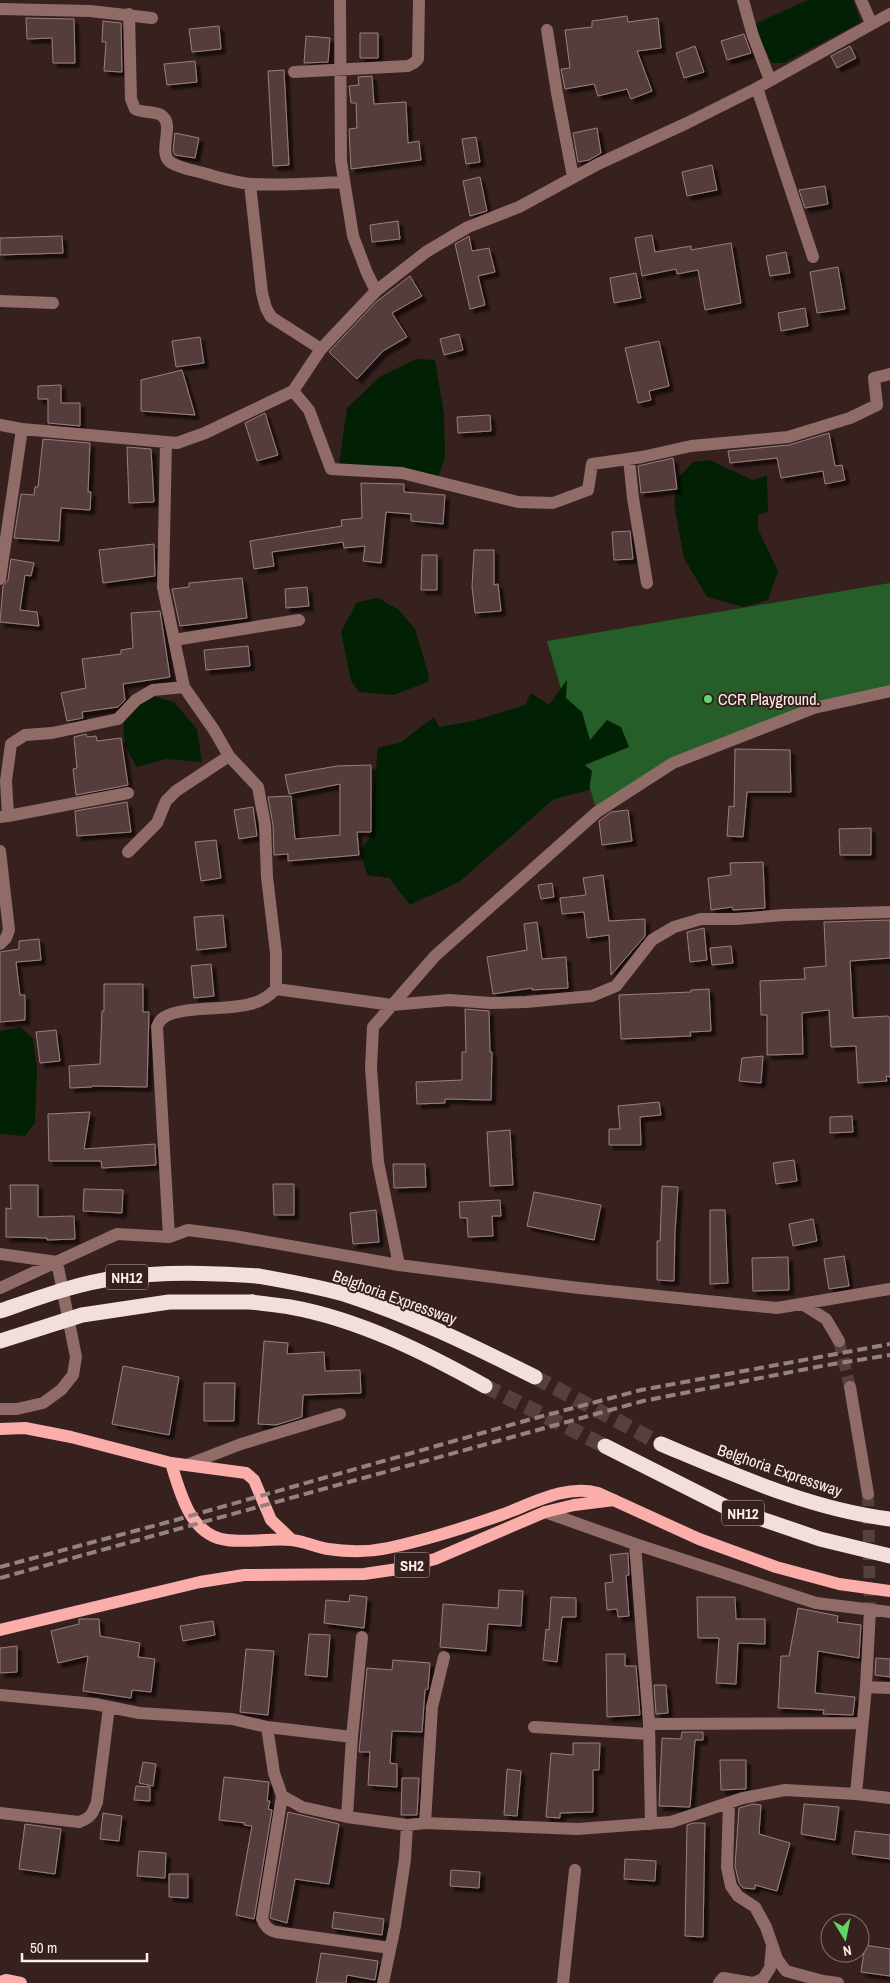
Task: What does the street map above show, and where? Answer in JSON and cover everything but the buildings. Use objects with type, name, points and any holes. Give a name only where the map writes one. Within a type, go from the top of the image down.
[{"type":"highway","name":"Belghoria Expressway","points":[[0,1311],[60,1291],[117,1278],[191,1272],[258,1276],[343,1294],[388,1310],[439,1330],[535,1377]]},
{"type":"highway","name":"NH12","points":[[0,1341],[82,1315],[169,1302],[252,1302],[291,1307],[366,1329],[446,1364],[485,1386]]},
{"type":"highway","name":"Belghoria Expressway","points":[[661,1444],[759,1484],[815,1503],[862,1515],[890,1519]]},
{"type":"highway","name":"NH12","points":[[605,1446],[724,1506],[820,1540],[890,1556]]},
{"type":"main road","name":"SH2","points":[[0,1428],[25,1428],[71,1437],[171,1463],[246,1473],[254,1480],[271,1520],[292,1540],[328,1549],[357,1551],[387,1548],[424,1539],[502,1514],[538,1500],[574,1490],[587,1490],[614,1500],[699,1539],[776,1567],[839,1584],[890,1591]]},
{"type":"main road","points":[[171,1463],[182,1498],[197,1524],[205,1531],[226,1540],[292,1540]]},
{"type":"main road","name":"SH2","points":[[0,1630],[200,1582],[244,1575],[364,1574],[398,1569],[435,1558],[545,1512],[574,1505],[614,1500]]},
{"type":"main road","points":[[502,1514],[507,1527]]},
{"type":"main road","points":[[0,1982],[6,1980],[21,1983]]},
{"type":"street","points":[[340,0],[341,161],[353,236],[376,292]]},
{"type":"street","points":[[294,72],[372,69],[408,66],[414,63],[418,59],[419,0]]},
{"type":"street","points":[[743,0],[753,36],[770,80]]},
{"type":"street","points":[[860,0],[871,24]]},
{"type":"street","points":[[0,9],[46,9],[128,14],[152,18]]},
{"type":"street","points":[[128,14],[131,99],[135,109],[143,113],[160,114],[165,118],[168,159],[186,169],[250,184],[344,182]]},
{"type":"street","points":[[0,425],[22,429],[177,443],[205,433],[293,391],[321,349],[376,292],[426,252],[468,227],[519,207],[598,164],[687,124],[890,14]]},
{"type":"street","points":[[547,30],[573,177]]},
{"type":"street","points":[[756,88],[813,257]]},
{"type":"street","points":[[250,184],[262,293],[266,308],[271,317],[321,349]]},
{"type":"street","points":[[0,301],[53,303]]},
{"type":"street","points":[[293,391],[309,410],[331,469],[402,473],[518,502],[553,503],[588,490],[592,464],[629,459],[691,446],[788,437],[850,418],[877,405],[874,378],[890,374]]},
{"type":"street","points":[[0,579],[22,429]]},
{"type":"street","points":[[166,442],[163,587],[184,687],[214,730],[229,756],[258,787],[265,825],[276,953],[276,989],[269,996],[250,1004],[210,1010],[178,1012],[161,1019],[156,1028],[169,1237]]},
{"type":"street","points":[[629,459],[633,498],[647,582]]},
{"type":"street","points":[[174,640],[299,620]]},
{"type":"street","points":[[128,793],[4,816],[6,782],[12,744],[25,735],[52,733],[118,719],[136,700],[153,690],[184,687]]},
{"type":"street","points":[[399,1265],[378,1162],[372,1068],[373,1027],[435,956],[597,812],[673,763],[814,708],[890,691]]},
{"type":"street","points":[[128,852],[157,823],[166,801],[176,791],[229,756]]},
{"type":"street","points":[[0,851],[9,930],[6,938],[0,944]]},
{"type":"street","points":[[276,989],[392,1005],[449,1000],[491,1003],[526,1002],[592,996],[616,986],[652,940],[674,927],[701,919],[890,912]]},
{"type":"street","points":[[0,1288],[117,1234],[169,1237],[188,1230],[234,1236],[399,1265],[579,1288],[776,1308],[890,1289]]},
{"type":"street","points":[[0,1254],[57,1262]]},
{"type":"street","points":[[0,1409],[17,1409],[43,1403],[61,1390],[73,1375],[76,1357],[57,1262]]},
{"type":"street","points":[[802,1304],[826,1319],[839,1341]]},
{"type":"street","points":[[850,1387],[868,1494]]},
{"type":"street","points":[[189,1464],[241,1444],[340,1414]]},
{"type":"street","points":[[545,1512],[635,1544],[816,1603],[890,1612]]},
{"type":"street","points":[[635,1544],[649,1729],[651,1824]]},
{"type":"street","points":[[856,1794],[866,1687],[870,1610]]},
{"type":"street","points":[[347,1817],[352,1737],[362,1637]]},
{"type":"street","points":[[425,1823],[432,1706],[444,1657]]},
{"type":"street","points":[[866,1687],[890,1688]]},
{"type":"street","points":[[0,1695],[95,1704],[139,1713],[232,1719],[267,1727],[352,1737]]},
{"type":"street","points":[[0,1813],[79,1822],[88,1819],[93,1813],[96,1802],[109,1707]]},
{"type":"street","points":[[534,1727],[649,1729],[862,1723]]},
{"type":"street","points":[[267,1727],[274,1773],[282,1796],[262,1919],[265,1926],[276,1932],[390,1948]]},
{"type":"street","points":[[282,1796],[302,1807],[347,1817],[407,1825],[425,1823],[578,1829],[671,1822],[743,1798],[785,1790],[890,1798]]},
{"type":"street","points":[[728,1803],[728,1867],[731,1886],[738,1896],[755,1907],[766,1927],[777,1959],[786,1971],[823,1982],[838,1983]]},
{"type":"street","points":[[383,1983],[405,1859],[407,1825]]},
{"type":"street","points":[[563,1983],[574,1870]]},
{"type":"street","points":[[719,1983],[723,1978],[760,1982],[764,1979],[770,1968],[772,1944]]},
{"type":"green space","name":"CCR Playground.","points":[[890,583],[890,691],[814,708],[673,763],[597,812],[547,641]]},
{"type":"shaded area","points":[[808,0],[853,0],[861,22],[784,63],[772,63],[752,25]]},
{"type":"shaded area","points":[[416,359],[435,360],[444,414],[445,457],[437,481],[338,472],[347,408],[381,376]]},
{"type":"shaded area","points":[[710,460],[752,480],[767,476],[768,512],[758,515],[758,529],[778,571],[768,600],[744,607],[707,597],[684,558],[674,504],[678,478],[693,462]]},
{"type":"shaded area","points":[[378,598],[399,610],[415,629],[429,676],[428,682],[393,695],[359,692],[351,681],[341,632],[357,602]]},
{"type":"shaded area","points":[[567,680],[566,698],[582,712],[590,740],[607,720],[621,727],[629,747],[585,765],[592,771],[589,790],[554,799],[459,882],[410,905],[389,878],[367,875],[360,851],[369,838],[378,748],[401,742],[434,717],[439,727],[473,721],[525,705],[531,693],[549,705]]},
{"type":"shaded area","points":[[152,696],[174,702],[197,729],[202,762],[166,759],[137,767],[128,752],[124,738],[125,715],[127,706]]},
{"type":"shaded area","points":[[21,1027],[33,1039],[37,1067],[35,1123],[25,1136],[0,1134],[0,1031]]},
{"type":"tunnel","points":[[839,1341],[850,1387]]},
{"type":"tunnel","points":[[535,1377],[661,1444]]},
{"type":"tunnel","points":[[485,1386],[605,1446]]},
{"type":"tunnel","points":[[868,1494],[870,1610]]},
{"type":"railway","points":[[0,1567],[641,1390],[890,1344]]},
{"type":"railway","points":[[0,1578],[643,1401],[827,1365],[890,1355]]},
{"type":"place","name":"CCR Playground.","points":[[708,699]]}]
